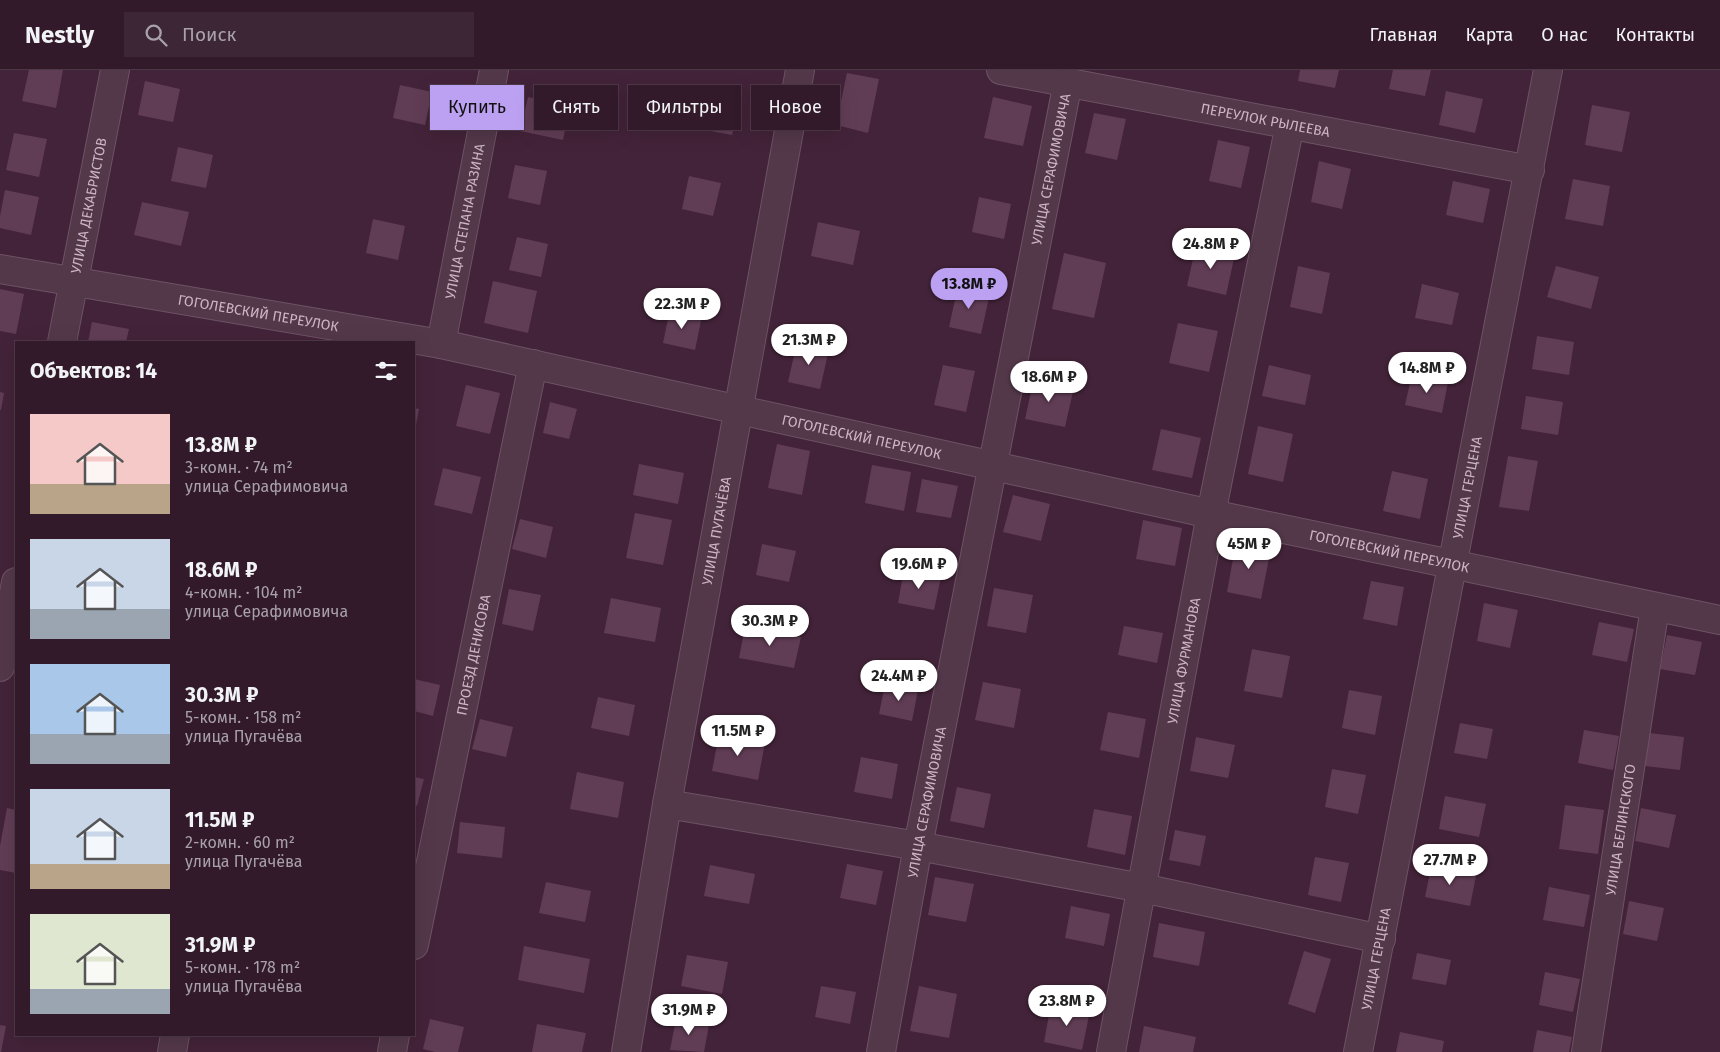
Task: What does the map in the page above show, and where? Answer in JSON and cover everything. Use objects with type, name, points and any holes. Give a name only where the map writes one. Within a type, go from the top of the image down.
[{"type":"street","name":"УЛИЦА ДЕКАБРИСТОВ","points":[[62,341],[115,70]]},
{"type":"street","name":"УЛИЦА СТЕПАНА РАЗИНА","points":[[441,344],[494,70]]},
{"type":"street","name":"УЛИЦА ПУГАЧЁВА","points":[[626,1052],[667,804],[800,70]]},
{"type":"street","name":"ПЕРЕУЛОК РЫЛЕЕВА","points":[[1001,70],[1530,170]]},
{"type":"street","name":"УЛИЦА ГЕРЦЕНА","points":[[1358,1052],[1454,565],[1548,70]]},
{"type":"street","name":"УЛИЦА СЕРАФИМОВИЧА","points":[[881,1052],[918,846],[1068,82]]},
{"type":"street","name":"УЛИЦА ФУРМАНОВА","points":[[1111,1052],[1211,514],[1290,124]]},
{"type":"street","name":"ГОГОЛЕВСКИЙ ПЕРЕУЛОК","points":[[0,269],[74,281],[301,332],[406,341]]},
{"type":"street","name":"ГОГОЛЕВСКИЙ ПЕРЕУЛОК","points":[[415,342],[441,344],[1211,514],[1720,620]]},
{"type":"street","name":"ПРОЕЗД ДЕНИСОВА","points":[[415,940],[533,364]]},
{"type":"street","points":[[0,667],[15,587]]},
{"type":"street","name":"УЛИЦА БЕЛИНСКОГО","points":[[1586,1052],[1656,607]]},
{"type":"street","points":[[667,804],[918,846],[1142,888],[1381,939]]},
{"type":"street","points":[[172,1052],[176,1036]]},
{"type":"street","points":[[392,1052],[395,1036]]},
{"type":"building","points":[[29,70],[63,70],[56,108],[22,101]]},
{"type":"building","points":[[1300,70],[1339,70],[1335,88],[1298,81]]},
{"type":"building","points":[[1393,70],[1431,70],[1425,96],[1389,89]]},
{"type":"building","points":[[847,73],[879,79],[868,133],[840,126],[840,106]]},
{"type":"building","points":[[145,81],[180,89],[173,122],[138,115]]},
{"type":"building","points":[[400,85],[430,92],[425,125],[393,118]]},
{"type":"building","points":[[1446,91],[1483,99],[1475,133],[1439,125]]},
{"type":"building","points":[[528,97],[534,98],[534,130],[565,130],[563,140],[520,131],[524,130],[524,114]]},
{"type":"building","points":[[993,97],[1032,106],[1023,146],[984,138]]},
{"type":"building","points":[[1592,105],[1630,112],[1622,152],[1585,145]]},
{"type":"building","points":[[1094,113],[1126,119],[1117,160],[1085,153]]},
{"type":"building","points":[[705,130],[733,130],[732,135]]},
{"type":"building","points":[[14,133],[47,139],[39,177],[6,170]]},
{"type":"building","points":[[1218,140],[1250,147],[1241,188],[1209,181]]},
{"type":"building","points":[[178,147],[213,155],[206,188],[171,181]]},
{"type":"building","points":[[1319,161],[1351,169],[1342,209],[1311,202]]},
{"type":"building","points":[[515,165],[547,171],[540,205],[508,198]]},
{"type":"building","points":[[689,176],[721,183],[713,216],[682,209]]},
{"type":"building","points":[[1573,179],[1610,186],[1603,226],[1565,219]]},
{"type":"building","points":[[1453,181],[1490,189],[1483,223],[1446,215]]},
{"type":"building","points":[[5,190],[39,197],[31,235],[0,228],[0,216]]},
{"type":"building","points":[[979,197],[1011,204],[1004,239],[972,232]]},
{"type":"building","points":[[142,202],[189,212],[181,246],[134,235]]},
{"type":"building","points":[[373,219],[405,226],[398,260],[366,253]]},
{"type":"building","points":[[818,222],[860,231],[853,265],[811,256]]},
{"type":"building","points":[[517,237],[548,244],[541,277],[509,270]]},
{"type":"building","points":[[1196,245],[1235,254],[1226,295],[1187,286]]},
{"type":"building","points":[[1064,253],[1106,263],[1094,318],[1052,309]]},
{"type":"building","points":[[1298,266],[1330,273],[1322,314],[1290,307]]},
{"type":"building","points":[[1556,266],[1599,277],[1591,309],[1547,297]]},
{"type":"building","points":[[493,281],[537,291],[528,333],[484,323]]},
{"type":"building","points":[[1422,284],[1459,293],[1452,325],[1415,318]]},
{"type":"building","points":[[958,286],[990,293],[981,334],[949,327]]},
{"type":"building","points":[[0,289],[24,294],[16,334],[0,331]]},
{"type":"building","points":[[670,309],[702,316],[695,350],[663,343]]},
{"type":"building","points":[[92,322],[129,329],[126,341],[88,341]]},
{"type":"building","points":[[1178,323],[1218,331],[1209,372],[1169,363]]},
{"type":"building","points":[[1537,336],[1574,342],[1569,375],[1532,369]]},
{"type":"building","points":[[797,342],[829,349],[820,389],[788,382]]},
{"type":"building","points":[[943,365],[975,371],[966,412],[934,405]]},
{"type":"building","points":[[1269,365],[1311,375],[1305,405],[1262,396]]},
{"type":"building","points":[[1412,374],[1448,382],[1442,413],[1405,405]]},
{"type":"building","points":[[1034,378],[1074,387],[1065,427],[1025,419]]},
{"type":"building","points":[[466,385],[500,393],[490,434],[456,426]]},
{"type":"building","points":[[0,392],[4,393],[1,410],[0,410]]},
{"type":"building","points":[[1526,396],[1563,402],[1558,435],[1521,429]]},
{"type":"building","points":[[550,402],[577,409],[569,439],[543,433]]},
{"type":"building","points":[[415,408],[419,409],[415,430]]},
{"type":"building","points":[[1258,426],[1293,434],[1283,482],[1248,474]]},
{"type":"building","points":[[1161,429],[1201,438],[1192,478],[1152,470]]},
{"type":"building","points":[[777,444],[810,451],[802,495],[768,488]]},
{"type":"building","points":[[1508,456],[1538,461],[1529,511],[1499,507]]},
{"type":"building","points":[[639,464],[684,473],[678,504],[633,495]]},
{"type":"building","points":[[872,465],[911,472],[904,511],[865,503]]},
{"type":"building","points":[[443,468],[481,477],[472,514],[434,505]]},
{"type":"building","points":[[1392,471],[1428,479],[1420,519],[1383,511]]},
{"type":"building","points":[[922,479],[958,486],[951,518],[916,512]]},
{"type":"building","points":[[1013,495],[1050,504],[1041,541],[1003,532]]},
{"type":"building","points":[[635,513],[672,520],[663,565],[626,558]]},
{"type":"building","points":[[520,519],[553,527],[546,558],[512,549]]},
{"type":"building","points":[[1143,520],[1182,528],[1175,566],[1136,559]]},
{"type":"building","points":[[1236,542],[1271,548],[1261,599],[1227,592]]},
{"type":"building","points":[[762,544],[796,551],[789,582],[756,575]]},
{"type":"building","points":[[904,569],[941,577],[934,610],[898,603]]},
{"type":"building","points":[[1371,581],[1404,587],[1397,626],[1363,619]]},
{"type":"building","points":[[994,588],[1033,595],[1026,633],[987,626]]},
{"type":"building","points":[[509,589],[541,595],[533,631],[502,624]]},
{"type":"building","points":[[611,598],[661,608],[655,642],[604,633]]},
{"type":"building","points":[[1484,603],[1518,610],[1510,648],[1477,641]]},
{"type":"building","points":[[1599,622],[1634,629],[1627,662],[1592,655]]},
{"type":"building","points":[[1124,626],[1163,633],[1157,663],[1118,655]]},
{"type":"building","points":[[745,627],[801,637],[794,668],[739,658]]},
{"type":"building","points":[[1667,635],[1702,642],[1695,675],[1660,669]]},
{"type":"building","points":[[1252,649],[1290,656],[1282,698],[1244,691]]},
{"type":"building","points":[[415,679],[440,685],[433,716],[415,711]]},
{"type":"building","points":[[983,682],[1021,689],[1014,728],[975,720]]},
{"type":"building","points":[[885,684],[918,690],[912,721],[879,714]]},
{"type":"building","points":[[1349,690],[1382,696],[1375,735],[1342,728]]},
{"type":"building","points":[[598,697],[635,705],[629,736],[591,728]]},
{"type":"building","points":[[1108,712],[1146,719],[1139,758],[1100,750]]},
{"type":"building","points":[[480,719],[513,727],[506,757],[472,749]]},
{"type":"building","points":[[1460,723],[1493,729],[1487,759],[1454,753]]},
{"type":"building","points":[[1584,730],[1619,736],[1613,770],[1578,763]]},
{"type":"building","points":[[1649,733],[1684,737],[1680,770],[1645,766]]},
{"type":"building","points":[[719,734],[765,743],[758,780],[712,771]]},
{"type":"building","points":[[1196,737],[1235,745],[1228,778],[1190,771]]},
{"type":"building","points":[[861,757],[898,764],[892,799],[854,792]]},
{"type":"building","points":[[1332,769],[1366,775],[1358,814],[1325,807]]},
{"type":"building","points":[[577,772],[624,782],[618,818],[570,809]]},
{"type":"building","points":[[415,777],[424,779],[417,806],[415,805]]},
{"type":"building","points":[[957,787],[991,794],[984,828],[950,821]]},
{"type":"building","points":[[1445,796],[1486,804],[1479,837],[1439,829]]},
{"type":"building","points":[[1565,805],[1604,810],[1598,854],[1559,849]]},
{"type":"building","points":[[7,808],[15,810],[15,873],[0,870],[0,846]]},
{"type":"building","points":[[1641,808],[1676,815],[1669,848],[1635,841]]},
{"type":"building","points":[[1094,809],[1132,816],[1125,855],[1087,847]]},
{"type":"building","points":[[460,822],[505,827],[502,858],[457,853]]},
{"type":"building","points":[[1175,830],[1206,836],[1200,866],[1169,860]]},
{"type":"building","points":[[1315,857],[1349,863],[1341,902],[1308,895]]},
{"type":"building","points":[[847,864],[883,871],[876,905],[840,898]]},
{"type":"building","points":[[710,865],[755,874],[749,904],[704,896]]},
{"type":"building","points":[[1431,867],[1476,876],[1470,906],[1425,897]]},
{"type":"building","points":[[935,877],[974,884],[966,922],[928,915]]},
{"type":"building","points":[[546,882],[591,891],[585,922],[539,913]]},
{"type":"building","points":[[1549,887],[1590,895],[1584,927],[1543,920]]},
{"type":"building","points":[[1629,901],[1664,908],[1657,941],[1623,934]]},
{"type":"building","points":[[1071,906],[1110,914],[1104,946],[1065,938]]},
{"type":"building","points":[[1159,923],[1205,932],[1199,966],[1153,957]]},
{"type":"building","points":[[524,946],[590,959],[584,993],[518,980]]},
{"type":"building","points":[[1304,951],[1331,959],[1315,1013],[1288,1004]]},
{"type":"building","points":[[1417,953],[1451,960],[1446,985],[1412,979]]},
{"type":"building","points":[[687,955],[728,962],[722,994],[681,986]]},
{"type":"building","points":[[1545,972],[1580,979],[1573,1012],[1539,1005]]},
{"type":"building","points":[[821,986],[856,992],[850,1024],[815,1017]]},
{"type":"building","points":[[919,986],[957,994],[949,1038],[910,1031]]},
{"type":"building","points":[[1051,1004],[1090,1011],[1082,1050],[1044,1042]]},
{"type":"building","points":[[430,1019],[464,1027],[458,1052],[435,1052],[423,1049]]},
{"type":"building","points":[[676,1019],[709,1025],[704,1052],[670,1050]]},
{"type":"building","points":[[537,1024],[586,1033],[582,1052],[532,1052]]},
{"type":"building","points":[[0,1025],[6,1026],[1,1052],[0,1052]]},
{"type":"building","points":[[1144,1026],[1196,1037],[1193,1052],[1139,1052]]},
{"type":"building","points":[[1537,1030],[1572,1037],[1569,1052],[1533,1052]]},
{"type":"building","points":[[1400,1032],[1444,1041],[1442,1052],[1396,1052]]}]
